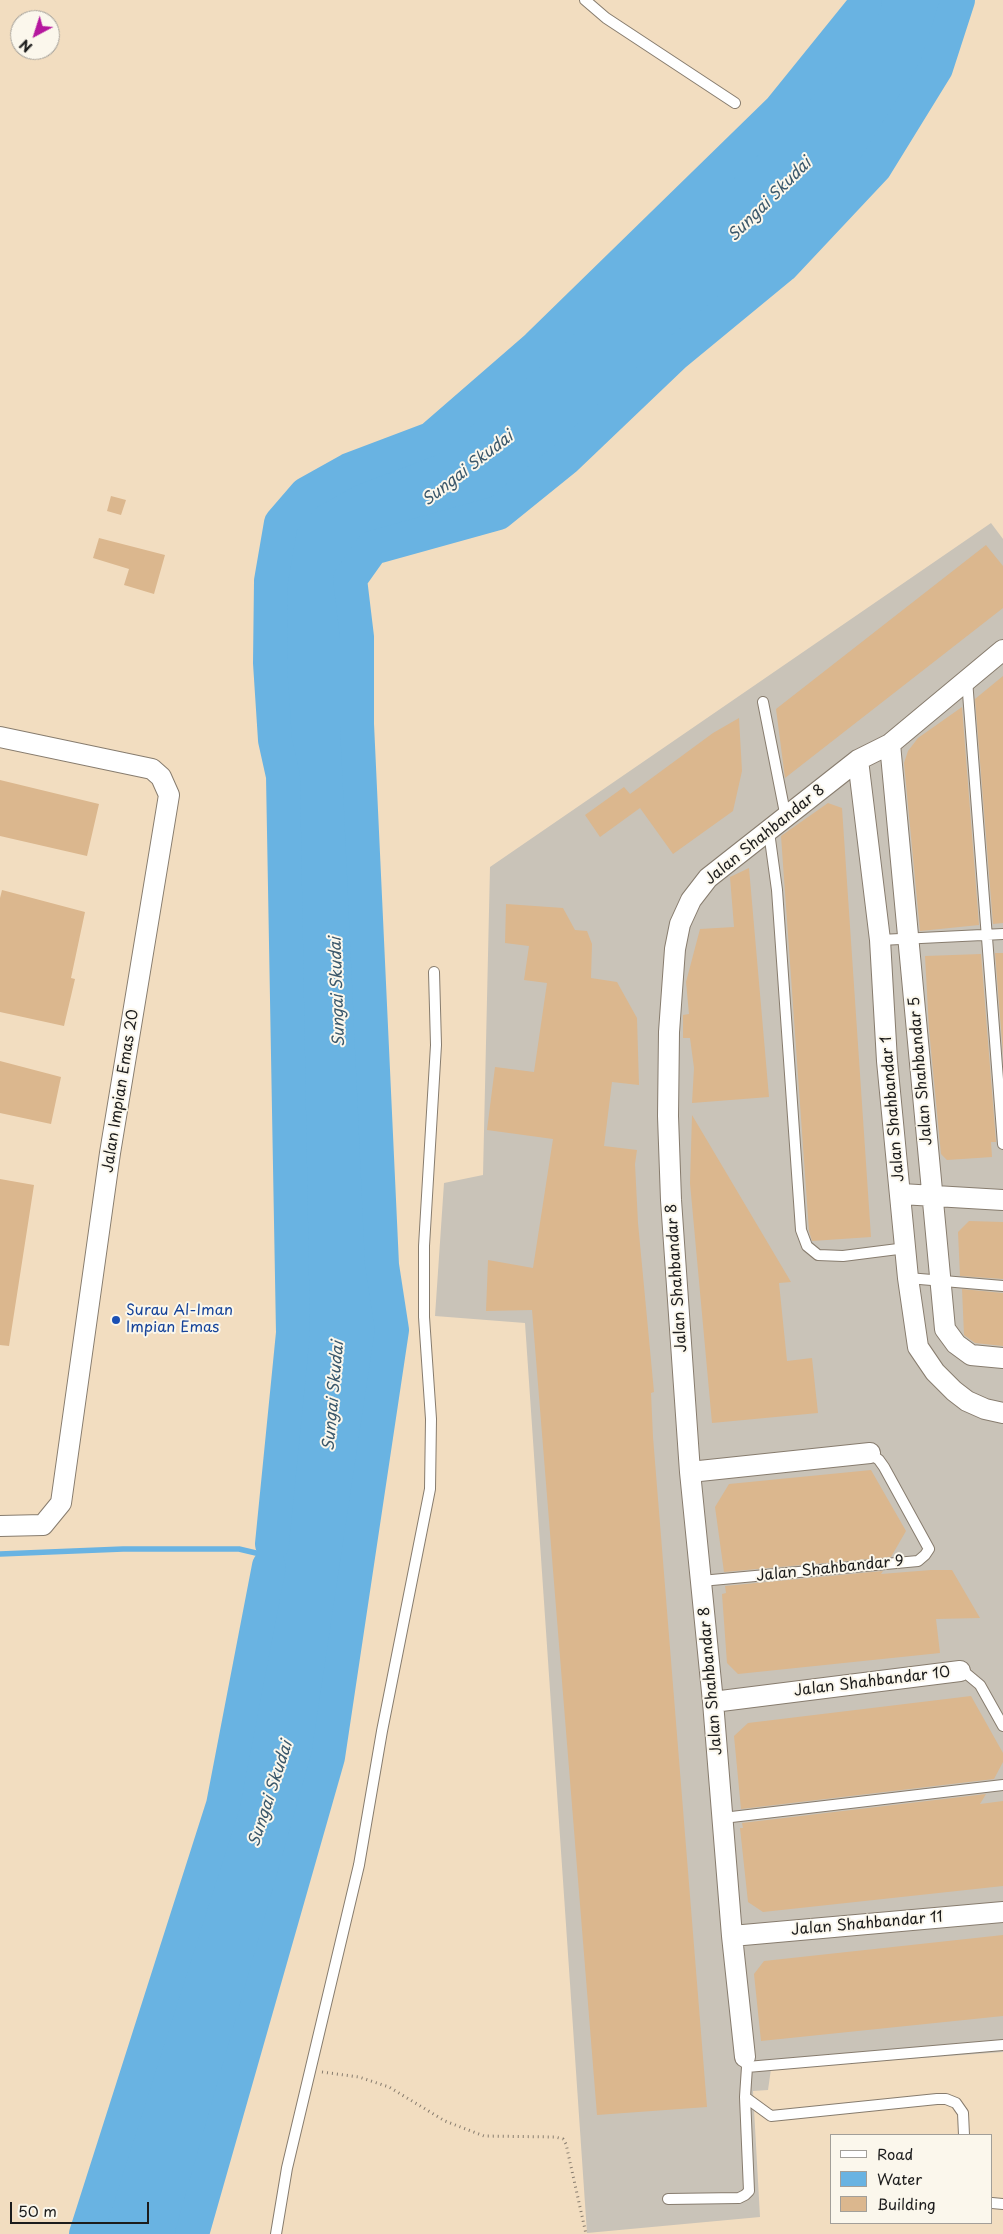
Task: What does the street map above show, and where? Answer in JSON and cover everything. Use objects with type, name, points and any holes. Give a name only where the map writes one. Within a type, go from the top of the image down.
[{"type":"street","name":"Jalan Shahbandar 8","points":[[746,2062],[732,1936],[713,1702],[690,1472],[672,1200],[668,1116],[671,985],[675,950],[680,924],[692,900],[708,878],[786,819],[858,760],[890,744],[1003,650]]},
{"type":"street","name":"Jalan Impian Emas 20","points":[[0,737],[152,768],[161,777],[169,795],[110,1153],[61,1503],[43,1524],[0,1526]]},
{"type":"street","name":"Jalan Shahbandar 5","points":[[890,744],[942,1281],[945,1329],[956,1344],[971,1354],[1003,1358]]},
{"type":"street","name":"Jalan Shahbandar 1","points":[[858,760],[880,940],[888,1062],[908,1278],[918,1348],[935,1372],[967,1401],[985,1409],[1003,1413]]},
{"type":"street","points":[[901,1194],[1003,1200]]},
{"type":"street","name":"Jalan Shahbandar 9","points":[[690,1472],[870,1454]]},
{"type":"street","name":"Jalan Shahbandar 10","points":[[713,1702],[960,1671]]},
{"type":"street","name":"Jalan Shahbandar 11","points":[[732,1936],[1003,1912]]},
{"type":"lane","points":[[585,0],[606,18],[735,103]]},
{"type":"lane","points":[[967,680],[1003,1144]]},
{"type":"lane","points":[[764,702],[786,819]]},
{"type":"lane","points":[[769,832],[782,948],[801,1230],[807,1246],[818,1255],[843,1256],[906,1248]]},
{"type":"lane","points":[[880,940],[1003,934]]},
{"type":"lane","points":[[276,2234],[287,2168],[359,1865],[382,1731],[430,1489],[431,1419],[424,1317],[424,1246],[436,1045],[434,972]]},
{"type":"lane","points":[[908,1278],[1003,1286]]},
{"type":"lane","name":"Jalan Shahbandar 9","points":[[702,1582],[918,1561],[926,1555],[929,1549],[884,1467],[879,1460],[870,1454]]},
{"type":"lane","name":"Jalan Shahbandar 10","points":[[960,1671],[968,1674],[980,1685],[1003,1726]]},
{"type":"lane","points":[[723,1818],[1003,1785]]},
{"type":"lane","points":[[668,2199],[739,2198],[749,2190],[745,2097],[746,2062],[1003,2045]]},
{"type":"lane","points":[[745,2097],[770,2116],[946,2099],[956,2103],[962,2113],[964,2134]]},
{"type":"path","points":[[309,2072],[342,2074],[389,2087],[445,2121],[484,2136],[555,2137],[563,2139],[566,2144],[586,2234]]},
{"type":"shaded area","points":[[991,523],[1003,539],[1003,2052],[771,2069],[768,2090],[753,2091],[760,2217],[587,2233],[525,1323],[435,1316],[444,1183],[483,1175],[490,867]]},
{"type":"water","name":"Sungai Skudai","points":[[865,0],[958,0],[936,68],[875,167],[782,266],[674,355],[566,458],[498,513],[372,548],[350,579],[357,637],[357,724],[382,1265],[392,1330],[328,1757],[192,2234],[86,2234],[223,1805],[269,1566],[293,1333],[283,777],[275,740],[270,663],[271,581],[281,523],[306,494],[349,470],[431,439],[537,347],[780,110],[864,6]]},
{"type":"building","points":[[111,496],[126,500],[121,515],[107,511]]},
{"type":"building","points":[[99,538],[165,555],[154,594],[124,585],[129,569],[93,558]]},
{"type":"building","points":[[986,545],[1003,566],[1003,608],[785,778],[776,709]]},
{"type":"building","points":[[1003,676],[1003,923],[993,924],[975,699]]},
{"type":"building","points":[[962,707],[979,925],[920,931],[904,763],[908,751],[918,738]]},
{"type":"building","points":[[739,718],[742,771],[733,811],[673,854],[640,808],[600,837],[585,815],[624,787],[630,794],[713,733]]},
{"type":"building","points":[[0,780],[99,804],[87,856],[0,836]]},
{"type":"building","points":[[828,803],[842,808],[871,1237],[812,1241],[809,1231],[781,836]]},
{"type":"building","points":[[749,868],[769,1097],[692,1103],[694,1068],[690,1038],[683,1038],[683,1015],[689,1014],[686,982],[700,929],[734,927],[730,877]]},
{"type":"building","points":[[2,890],[85,912],[71,978],[75,979],[64,1026],[0,1012],[0,898]]},
{"type":"building","points":[[506,904],[563,908],[575,930],[587,931],[592,944],[591,978],[617,982],[637,1018],[639,1085],[612,1082],[604,1146],[637,1150],[635,1164],[638,1223],[654,1392],[651,1393],[653,1437],[707,2107],[597,2115],[532,1310],[486,1311],[488,1260],[533,1268],[553,1139],[487,1130],[495,1067],[534,1072],[547,983],[524,980],[529,946],[505,943]]},
{"type":"building","points":[[995,953],[1003,953],[1003,1055]]},
{"type":"building","points":[[981,954],[996,1142],[991,1142],[992,1157],[947,1160],[941,1154],[929,1029],[925,956]]},
{"type":"building","points":[[0,1061],[61,1077],[51,1124],[0,1113]]},
{"type":"building","points":[[692,1115],[791,1282],[779,1283],[787,1361],[812,1358],[818,1413],[712,1423],[690,1183]]},
{"type":"building","points":[[0,1179],[34,1185],[9,1346],[0,1345]]},
{"type":"building","points":[[969,1221],[1003,1222],[1003,1279],[960,1276],[958,1232]]},
{"type":"building","points":[[962,1289],[1003,1293],[1003,1346],[975,1343],[964,1335]]},
{"type":"building","points":[[871,1470],[906,1531],[891,1557],[724,1572],[715,1507],[729,1484]]},
{"type":"building","points":[[952,1570],[980,1618],[936,1619],[940,1653],[738,1674],[727,1663],[722,1594],[726,1593],[725,1586],[883,1571],[881,1574]]},
{"type":"building","points":[[971,1696],[1003,1753],[1003,1762],[994,1779],[741,1809],[734,1736],[748,1723]]},
{"type":"building","points":[[986,1794],[980,1804],[1003,1801],[1003,1886],[763,1912],[748,1902],[740,1828],[743,1828],[742,1823]]},
{"type":"building","points":[[1003,1935],[1003,2016],[761,2041],[754,1974],[764,1961]]},
{"type":"waterway","points":[[272,1544],[293,1333],[283,776],[275,740],[270,663],[271,581],[281,523],[306,494],[349,470],[431,439],[537,347],[780,110],[864,6],[865,0]]},
{"type":"waterway","points":[[192,2234],[328,1757],[392,1330],[382,1265],[357,724],[357,637],[350,579],[372,548],[498,513],[566,458],[674,355],[782,266],[875,167],[936,68],[958,0]]},
{"type":"waterway","points":[[0,1554],[123,1549],[239,1549],[277,1558]]},
{"type":"waterway","points":[[86,2234],[223,1805],[269,1566]]},
{"type":"place","name":"Surau Al-Iman Impian Emas","points":[[116,1320]]}]
